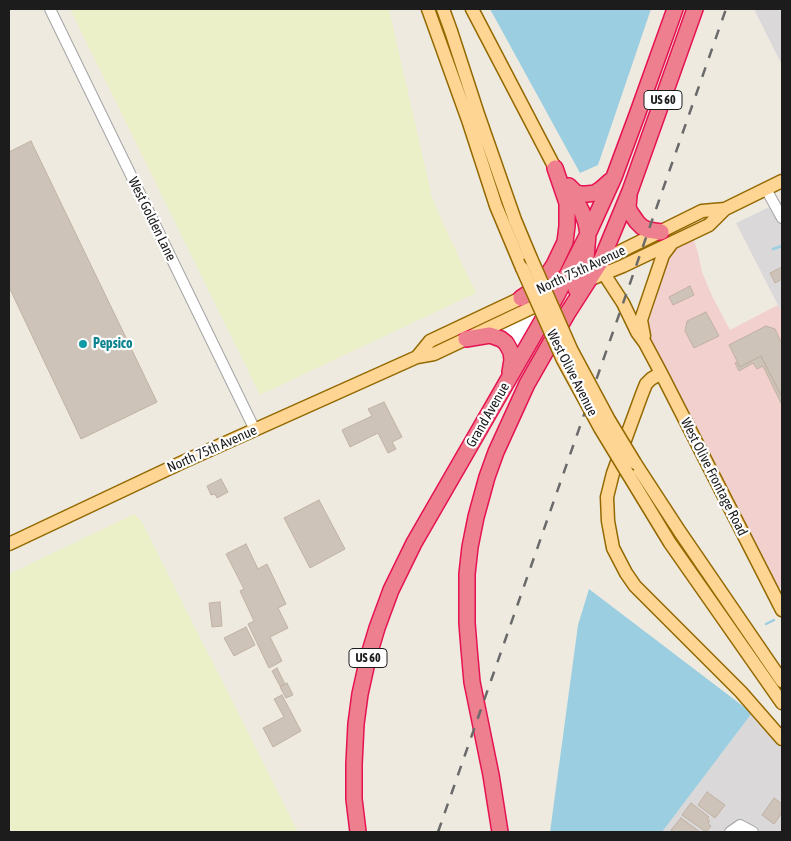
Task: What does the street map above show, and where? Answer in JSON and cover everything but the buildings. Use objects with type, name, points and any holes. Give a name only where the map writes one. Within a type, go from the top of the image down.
[{"type":"highway","name":"Grand Avenue","points":[[500,832],[470,663],[467,623],[467,574],[476,517],[484,485],[496,452],[527,384],[567,314],[579,278],[588,234],[614,177],[675,9]]},
{"type":"highway","name":"Grand Avenue","points":[[358,832],[354,799],[354,764],[360,694],[377,628],[391,590],[414,543],[557,295],[579,278],[603,267],[695,9]]},
{"type":"highway","points":[[555,168],[569,186],[580,194],[595,193],[614,177]]},
{"type":"highway","points":[[521,298],[544,280],[565,242],[567,203],[555,168]]},
{"type":"highway","points":[[569,186],[582,212],[588,234]]},
{"type":"highway","points":[[630,191],[628,207],[636,222],[648,230],[667,237]]},
{"type":"highway","points":[[595,218],[596,241],[603,267]]},
{"type":"highway","points":[[466,339],[494,336],[506,343],[511,352],[512,360],[506,385]]},
{"type":"main road","name":"West Olive Avenue","points":[[428,9],[468,120],[496,206],[563,360],[600,428],[670,543],[782,703]]},
{"type":"main road","name":"West Olive Avenue","points":[[442,9],[515,220],[572,349],[609,420],[635,463],[782,681]]},
{"type":"main road","points":[[472,9],[555,168]]},
{"type":"main road","name":"North 75th Avenue","points":[[603,267],[667,237],[702,211],[725,209],[782,181]]},
{"type":"main road","points":[[646,343],[641,325],[643,314],[663,255],[667,237]]},
{"type":"main road","points":[[603,267],[608,280],[623,303],[637,332],[646,343]]},
{"type":"main road","name":"North 75th Avenue","points":[[417,357],[430,341],[521,298],[579,278]]},
{"type":"main road","name":"North 75th Avenue","points":[[9,544],[98,501],[417,357],[434,354],[557,295]]},
{"type":"main road","name":"West Olive Frontage Road","points":[[646,343],[782,610]]},
{"type":"main road","points":[[661,373],[646,384],[613,473],[607,497],[608,521],[613,548],[635,586],[741,692],[782,738]]},
{"type":"street","name":"West Golden Lane","points":[[50,9],[255,430]]},
{"type":"street","points":[[766,189],[782,218]]},
{"type":"street","points":[[730,832],[740,825],[753,832]]},
{"type":"shaded area","points":[[754,9],[782,9],[782,65]]},
{"type":"shaded area","points":[[782,201],[782,313],[736,223]]},
{"type":"shaded area","points":[[693,237],[702,272],[730,330],[778,305],[782,313],[782,586],[779,588],[648,334],[647,320],[666,258],[678,244]]},
{"type":"shaded area","points":[[752,713],[782,745],[782,832],[662,832]]},
{"type":"green space","points":[[70,9],[389,9],[432,197],[476,293],[260,395]]},
{"type":"green space","points":[[134,514],[142,522],[298,832],[12,832],[9,826],[9,574]]},
{"type":"water","points":[[490,9],[651,9],[598,165],[580,173]]},
{"type":"water","points":[[589,589],[752,713],[662,832],[550,832],[578,625]]},
{"type":"pier","points":[[533,315],[535,319],[517,349],[500,331]]},
{"type":"waterway","points":[[773,249],[782,246]]},
{"type":"waterway","points":[[766,624],[774,620]]},
{"type":"railway","points":[[438,832],[726,9]]},
{"type":"place","name":"Pepsico","points":[[83,344]]}]
